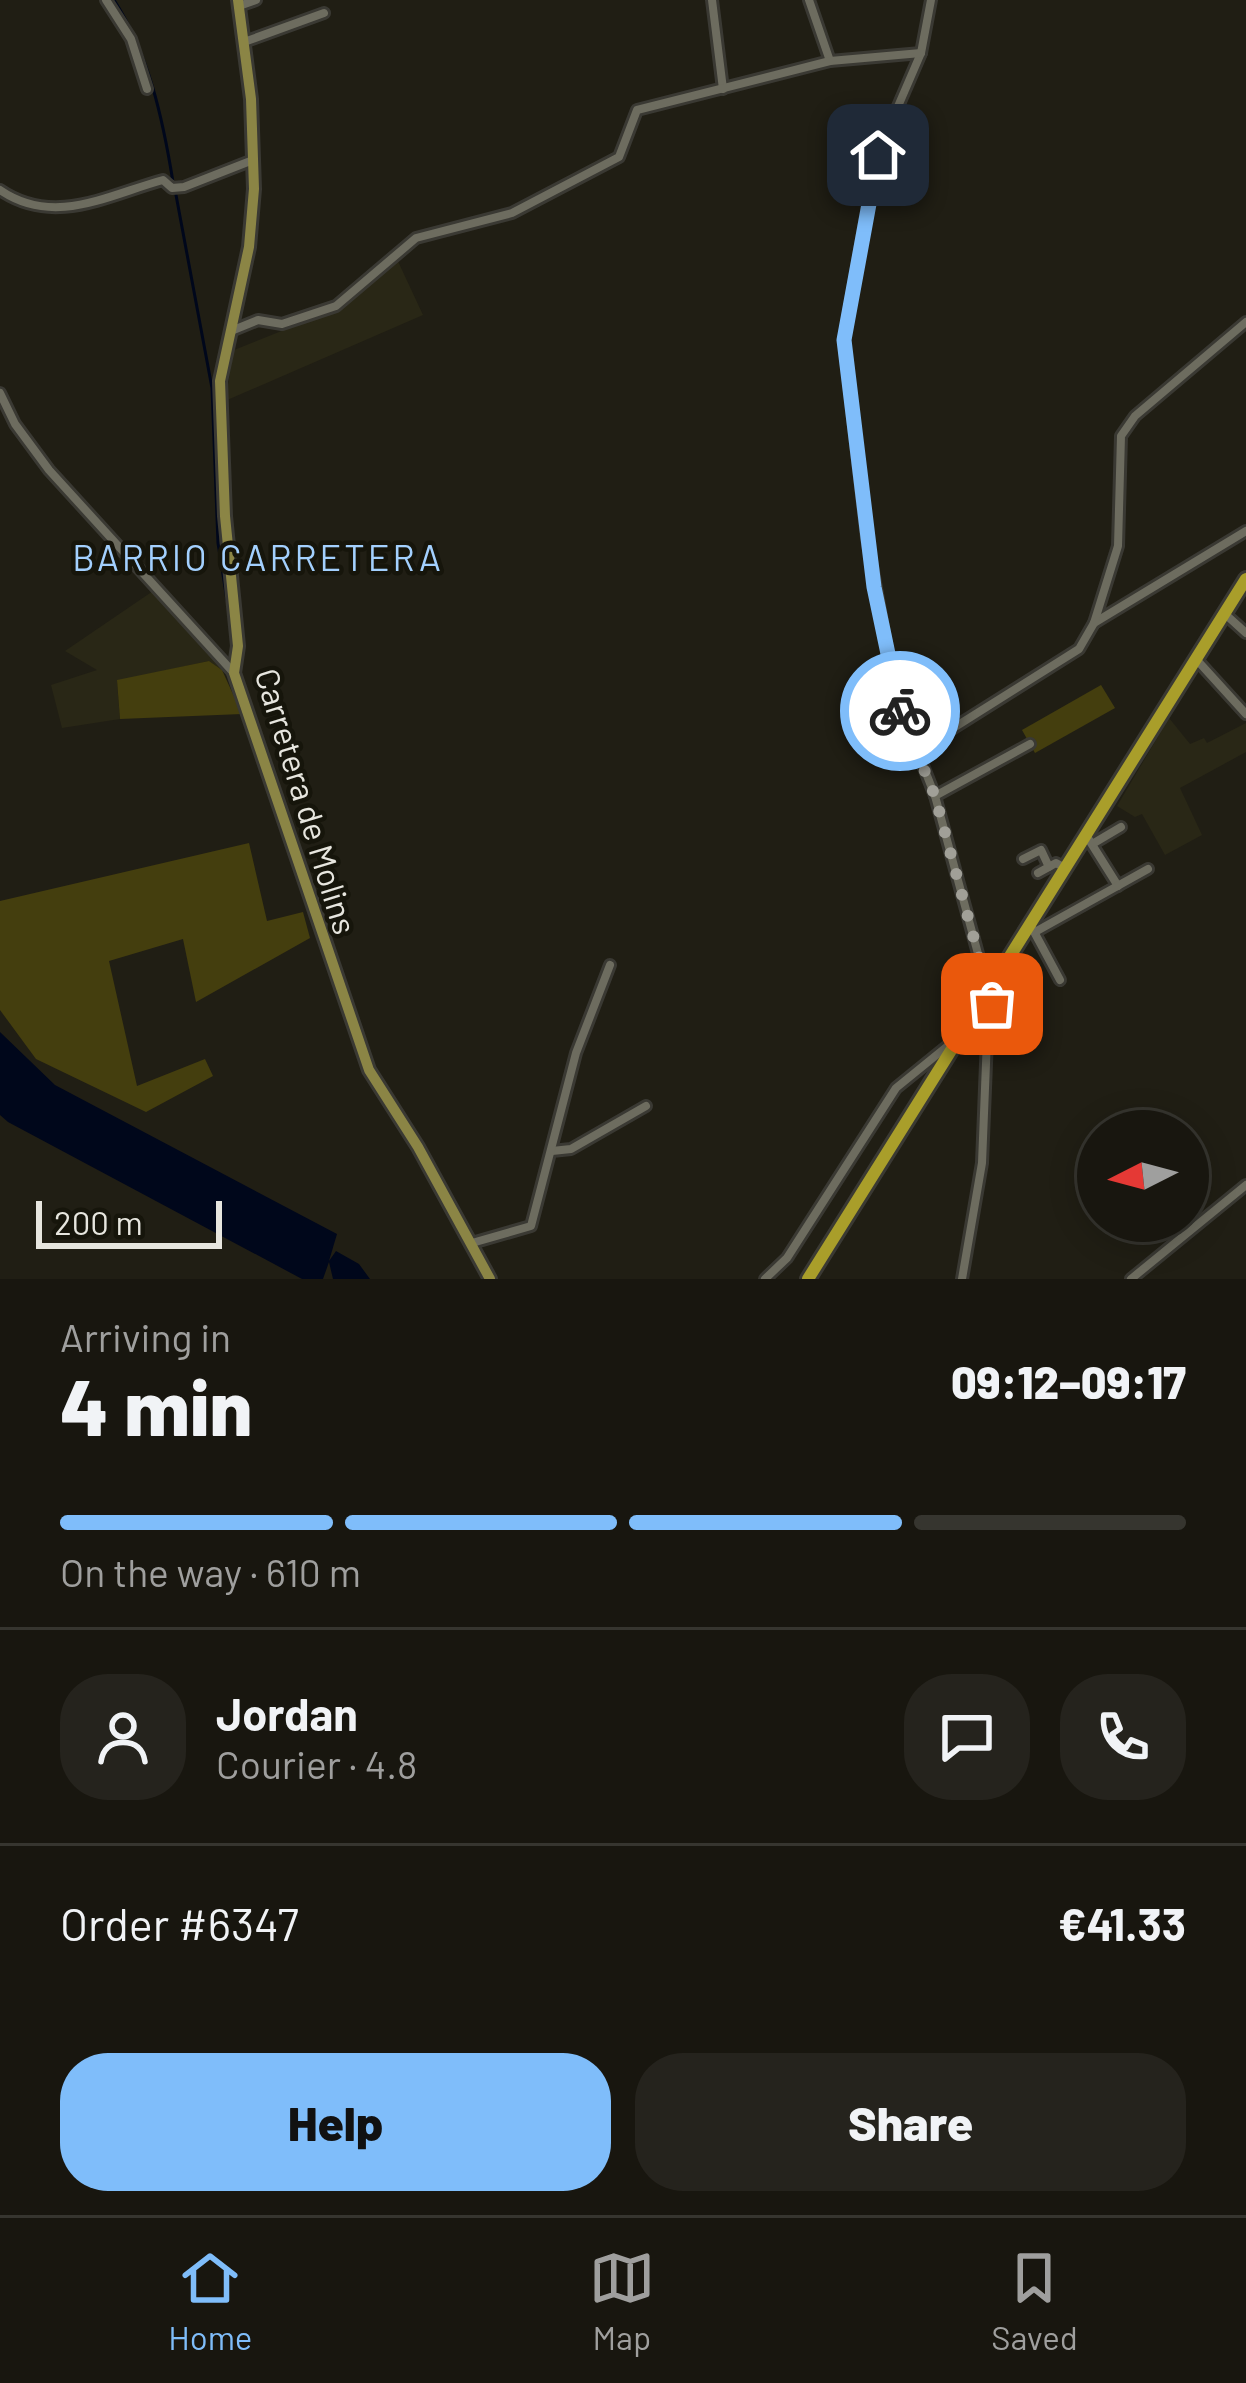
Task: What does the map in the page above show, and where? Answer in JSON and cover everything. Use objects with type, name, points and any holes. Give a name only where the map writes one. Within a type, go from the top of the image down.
[{"type":"main road","points":[[808,1279],[1032,928],[1065,868],[1090,839],[1246,579]]},
{"type":"street","points":[[106,0],[130,39],[147,89]]},
{"type":"street","points":[[239,3],[256,0]]},
{"type":"street","points":[[712,0],[723,89]]},
{"type":"street","points":[[808,0],[830,61]]},
{"type":"street","points":[[931,0],[921,53],[878,155],[845,320],[878,608],[899,709],[920,749],[980,961],[992,985],[982,1163],[962,1279]]},
{"type":"street","name":"Carretera de Molins","points":[[239,3],[253,160],[249,248],[220,381],[229,574],[238,646],[234,673],[369,1070],[490,1279]]},
{"type":"street","points":[[244,42],[324,13]]},
{"type":"street","points":[[231,331],[258,320],[282,324],[336,306],[416,238],[512,213],[620,157],[637,110],[830,61],[921,53]]},
{"type":"street","points":[[0,190],[16,201],[83,208],[163,180],[172,188],[184,187],[253,160]]},
{"type":"street","points":[[920,749],[1079,649],[1094,623],[1118,546],[1121,436],[1135,416],[1246,322]]},
{"type":"street","points":[[0,393],[14,424],[49,470],[234,673]]},
{"type":"street","points":[[1094,623],[1246,531]]},
{"type":"street","points":[[1225,614],[1246,633]]},
{"type":"street","points":[[1196,659],[1246,714]]},
{"type":"street","points":[[935,796],[1030,744]]},
{"type":"street","points":[[1118,886],[1090,839],[1121,827]]},
{"type":"street","points":[[1023,859],[1041,850],[1049,866]]},
{"type":"street","points":[[1038,873],[1056,862],[1065,868]]},
{"type":"street","points":[[1060,980],[1032,928],[1148,869]]},
{"type":"street","points":[[472,1243],[531,1226],[577,1053],[610,964]]},
{"type":"street","points":[[765,1279],[788,1258],[896,1088],[955,1042],[986,1045]]},
{"type":"street","points":[[552,1151],[571,1149],[646,1106]]},
{"type":"street","points":[[1132,1279],[1246,1185]]},
{"type":"shaded area","points":[[396,257],[423,315],[225,401],[234,350],[344,306]]},
{"type":"shaded area","points":[[156,589],[209,646],[222,670],[209,661],[117,681],[120,719],[62,728],[51,685],[97,670],[65,651]]},
{"type":"shaded area","points":[[209,661],[222,670],[242,714],[120,719],[117,680]]},
{"type":"shaded area","points":[[1101,685],[1115,708],[1035,753],[1022,730]]},
{"type":"shaded area","points":[[1169,718],[1190,744],[1204,738],[1207,743],[1246,723],[1246,752],[1180,788],[1202,835],[1165,855],[1142,814],[1135,817],[1117,806]]},
{"type":"shaded area","points":[[249,843],[267,921],[303,912],[310,938],[196,1002],[183,939],[109,961],[137,1086],[205,1059],[213,1076],[146,1112],[36,1059],[0,1010],[0,901]]},
{"type":"water","points":[[0,1032],[55,1085],[337,1234],[329,1261],[336,1251],[359,1264],[370,1279],[333,1279],[329,1262],[323,1279],[302,1279],[8,1122],[0,1115]]},
{"type":"waterway","points":[[114,0],[145,65],[173,182]]},
{"type":"waterway","points":[[176,195],[212,388],[218,543],[227,600]]},
{"type":"way so far","points":[[900,711],[920,749],[980,961],[995,981],[988,989],[992,1004]]},
{"type":"district","name":"BARRIO CARRETERA","points":[[258,556]]},
{"type":"route","points":[[878,155],[844,340],[874,587],[900,711]]}]
